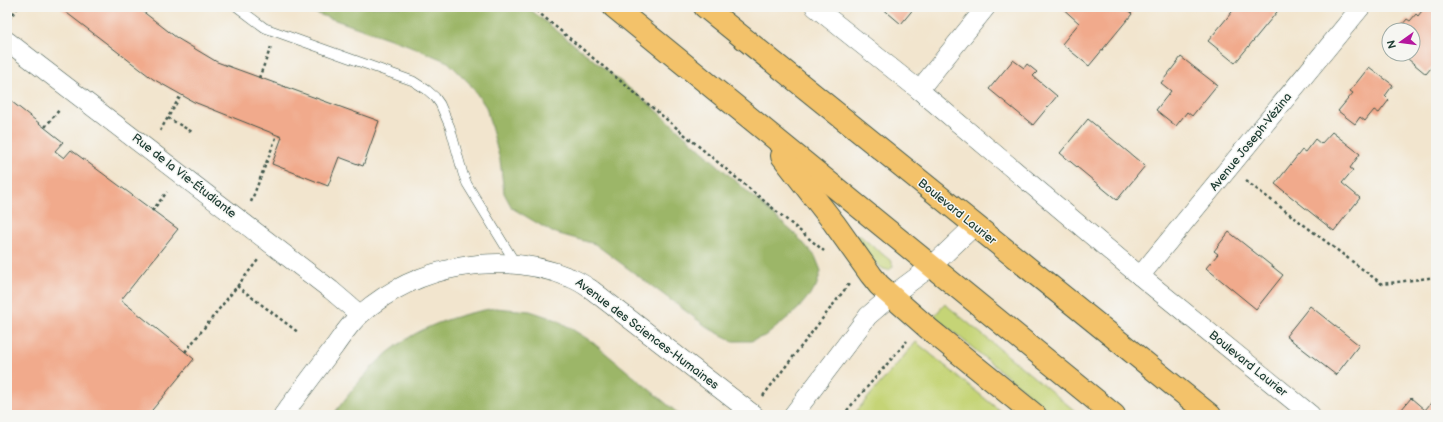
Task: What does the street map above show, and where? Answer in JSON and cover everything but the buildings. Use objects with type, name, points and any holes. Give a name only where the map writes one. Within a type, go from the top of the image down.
[{"type":"main road","points":[[614,7],[1114,415]]},
{"type":"main road","name":"Boulevard Laurier","points":[[705,7],[974,226],[1210,415]]},
{"type":"main road","points":[[754,121],[786,159],[871,275],[891,296],[1035,415]]},
{"type":"street","name":"Boulevard Laurier","points":[[814,7],[919,90],[1140,276],[1311,415]]},
{"type":"street","points":[[919,90],[986,7]]},
{"type":"street","name":"Avenue Joseph-Vézina","points":[[1140,276],[1361,7]]},
{"type":"street","name":"Rue de la Vie-Étudiante","points":[[7,41],[331,290],[359,314]]},
{"type":"street","points":[[793,415],[868,316],[891,296],[932,266],[974,226]]},
{"type":"street","name":"Avenue des Sciences-Humaines","points":[[283,415],[359,314],[388,293],[415,280],[450,269],[475,264],[496,263],[516,264],[549,271],[572,278],[592,290],[752,414]]},
{"type":"lane","points":[[237,7],[256,23],[275,33],[413,81],[435,97],[446,115],[467,184],[516,264]]},
{"type":"path","points":[[7,11],[10,7]]},
{"type":"path","points":[[9,19],[18,7]]},
{"type":"path","points":[[532,7],[826,252]]},
{"type":"path","points":[[259,78],[275,33]]},
{"type":"path","points":[[158,135],[181,95]]},
{"type":"path","points":[[168,118],[194,133]]},
{"type":"path","points":[[249,206],[277,135]]},
{"type":"path","points":[[1230,168],[1382,284],[1436,277]]},
{"type":"path","points":[[185,352],[242,280]]},
{"type":"path","points":[[752,414],[851,281]]},
{"type":"path","points":[[237,286],[300,333]]},
{"type":"path","points":[[843,415],[908,340]]},
{"type":"green space","points":[[288,7],[527,7],[654,108],[797,236],[815,256],[821,271],[816,287],[798,309],[767,335],[751,341],[733,341],[710,329],[595,244],[552,232],[512,208],[504,193],[500,160],[486,107],[470,84],[448,62],[408,45],[315,13]]},
{"type":"green space","points":[[859,235],[891,261],[893,266],[889,270],[879,266],[873,260],[856,237]]},
{"type":"green space","points":[[945,304],[1080,415],[1054,415],[934,316]]},
{"type":"green space","points":[[495,308],[530,311],[557,320],[591,341],[680,415],[333,415],[371,368],[389,352],[409,338],[420,331],[444,321],[469,313]]},
{"type":"green space","points":[[916,342],[1005,415],[853,415]]}]
